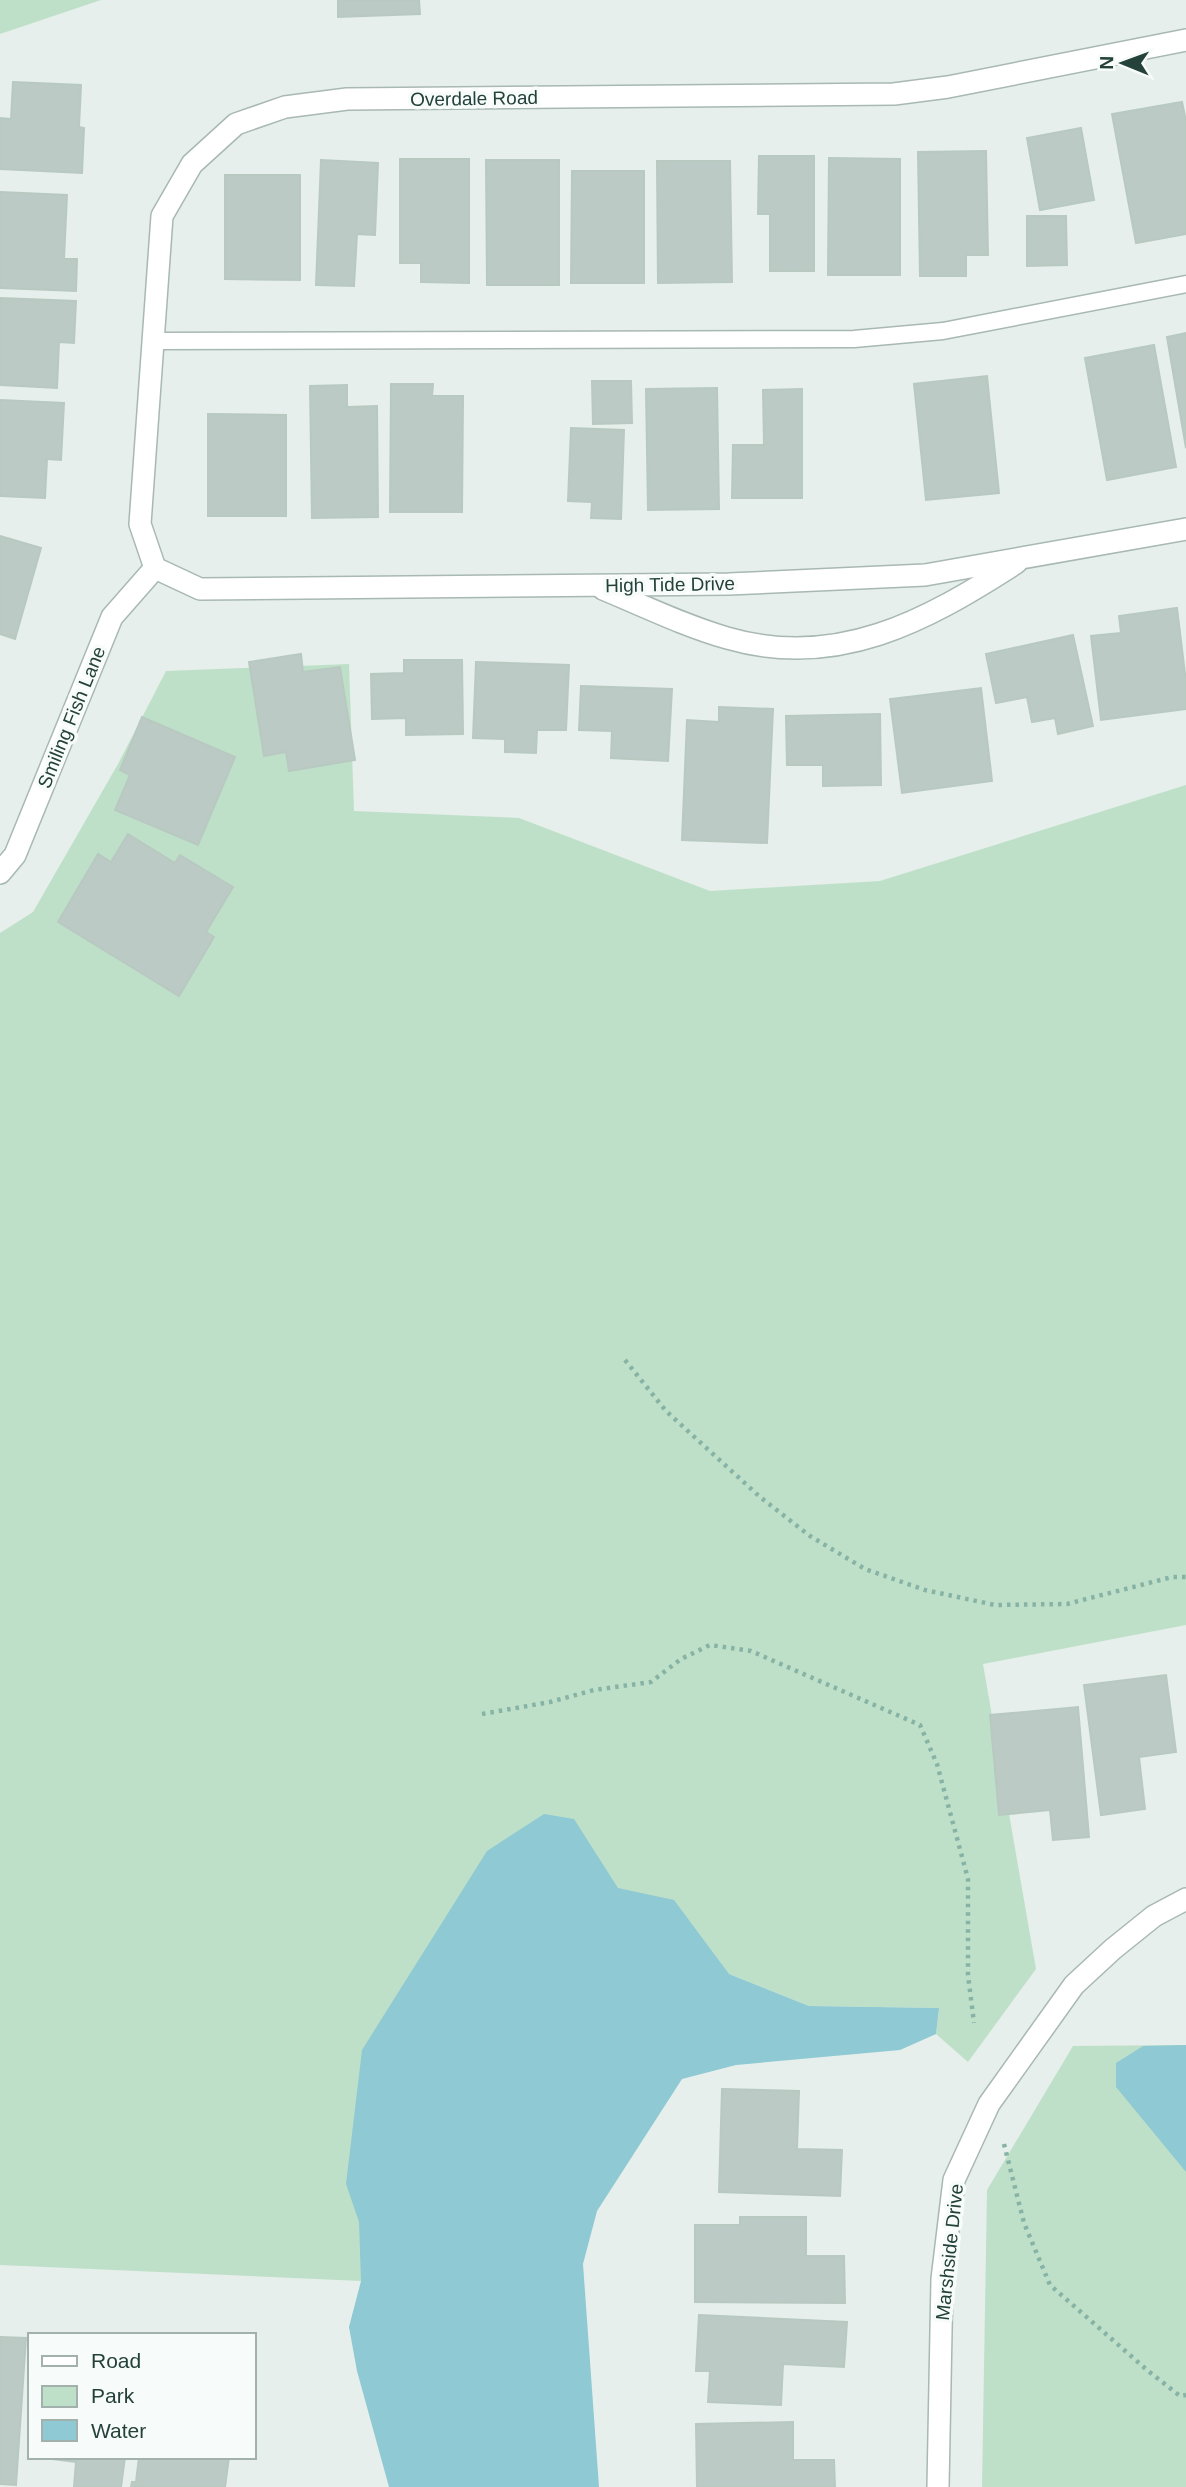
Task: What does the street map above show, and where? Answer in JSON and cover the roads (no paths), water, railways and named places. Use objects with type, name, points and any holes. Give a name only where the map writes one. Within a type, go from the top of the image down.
[{"type":"street","name":"Overdale Road","points":[[155,568],[140,524],[162,216],[192,164],[236,124],[285,107],[347,100],[894,94],[948,87],[1186,40]]},
{"type":"street","name":"High Tide Drive","points":[[155,568],[200,589],[729,584],[925,575],[1186,529]]},
{"type":"street","points":[[595,585],[698,629],[730,639],[778,648],[825,649],[849,644],[917,619],[974,590],[1024,558]]},
{"type":"street","name":"Smiling Fish Lane","points":[[0,873],[15,855],[112,617],[155,568]]},
{"type":"street","name":"Marshside Drive","points":[[937,2487],[942,2279],[954,2180],[989,2104],[1074,1986],[1113,1949],[1154,1916],[1186,1899]]},
{"type":"lane","points":[[153,341],[853,339],[943,331],[1186,284]]},
{"type":"water","points":[[544,1814],[574,1819],[618,1888],[674,1900],[729,1974],[809,2006],[939,2008],[936,2034],[900,2050],[736,2065],[682,2079],[597,2211],[583,2264],[599,2487],[389,2487],[357,2371],[349,2327],[361,2281],[359,2222],[346,2184],[362,2050],[487,1851]]},
{"type":"water","points":[[1186,2045],[1186,2172],[1116,2087],[1116,2063],[1143,2046]]}]
